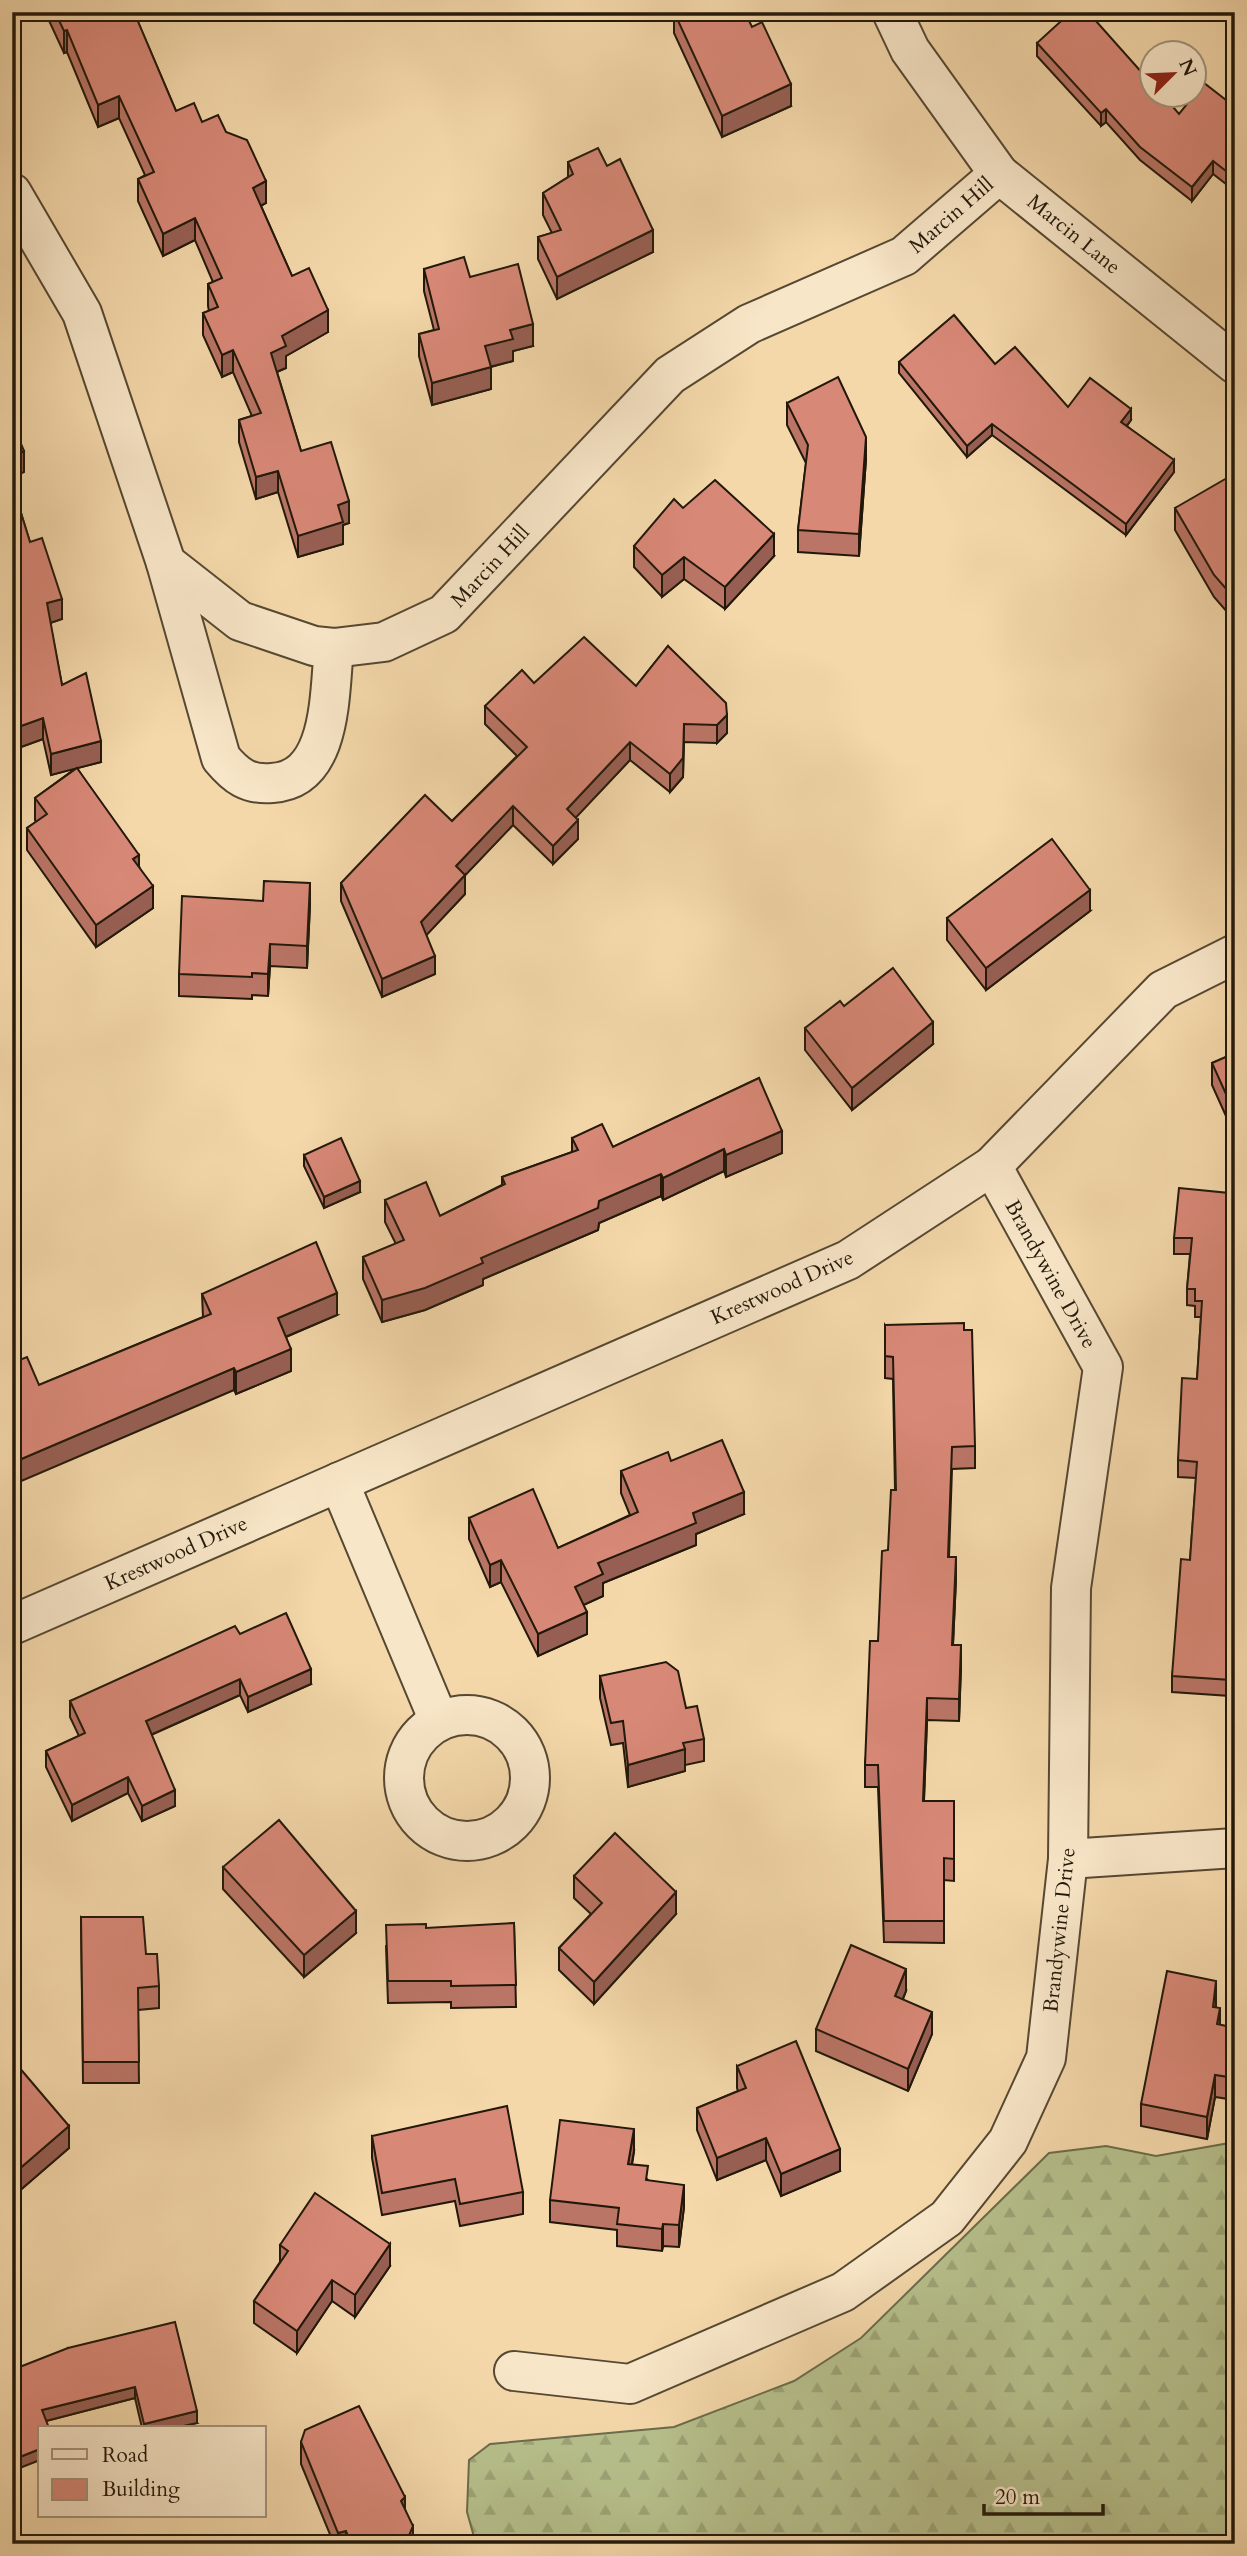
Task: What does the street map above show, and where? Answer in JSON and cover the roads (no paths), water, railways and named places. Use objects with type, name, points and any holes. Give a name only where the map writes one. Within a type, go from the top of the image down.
[{"type":"street","name":"Marcin Lane","points":[[892,12],[911,50],[999,174],[1235,364]]},
{"type":"street","name":"Marcin Hill","points":[[166,562],[240,621],[314,646],[334,648],[384,642],[444,614],[670,374],[749,324],[904,256],[999,174]]},
{"type":"street","points":[[12,193],[82,313],[166,562],[221,758],[237,777],[260,784],[284,782],[302,772],[309,764],[324,732],[334,648]]},
{"type":"street","name":"Krestwood Drive","points":[[12,1625],[848,1260],[992,1166],[1163,990],[1235,954]]},
{"type":"street","name":"Brandywine Drive","points":[[514,2371],[630,2384],[843,2292],[947,2218],[1008,2141],[1046,2058],[1068,1859],[1071,1588],[1102,1367],[992,1166]]},
{"type":"street","points":[[339,1482],[439,1721]]},
{"type":"street","points":[[1068,1859],[1235,1847]]}]
